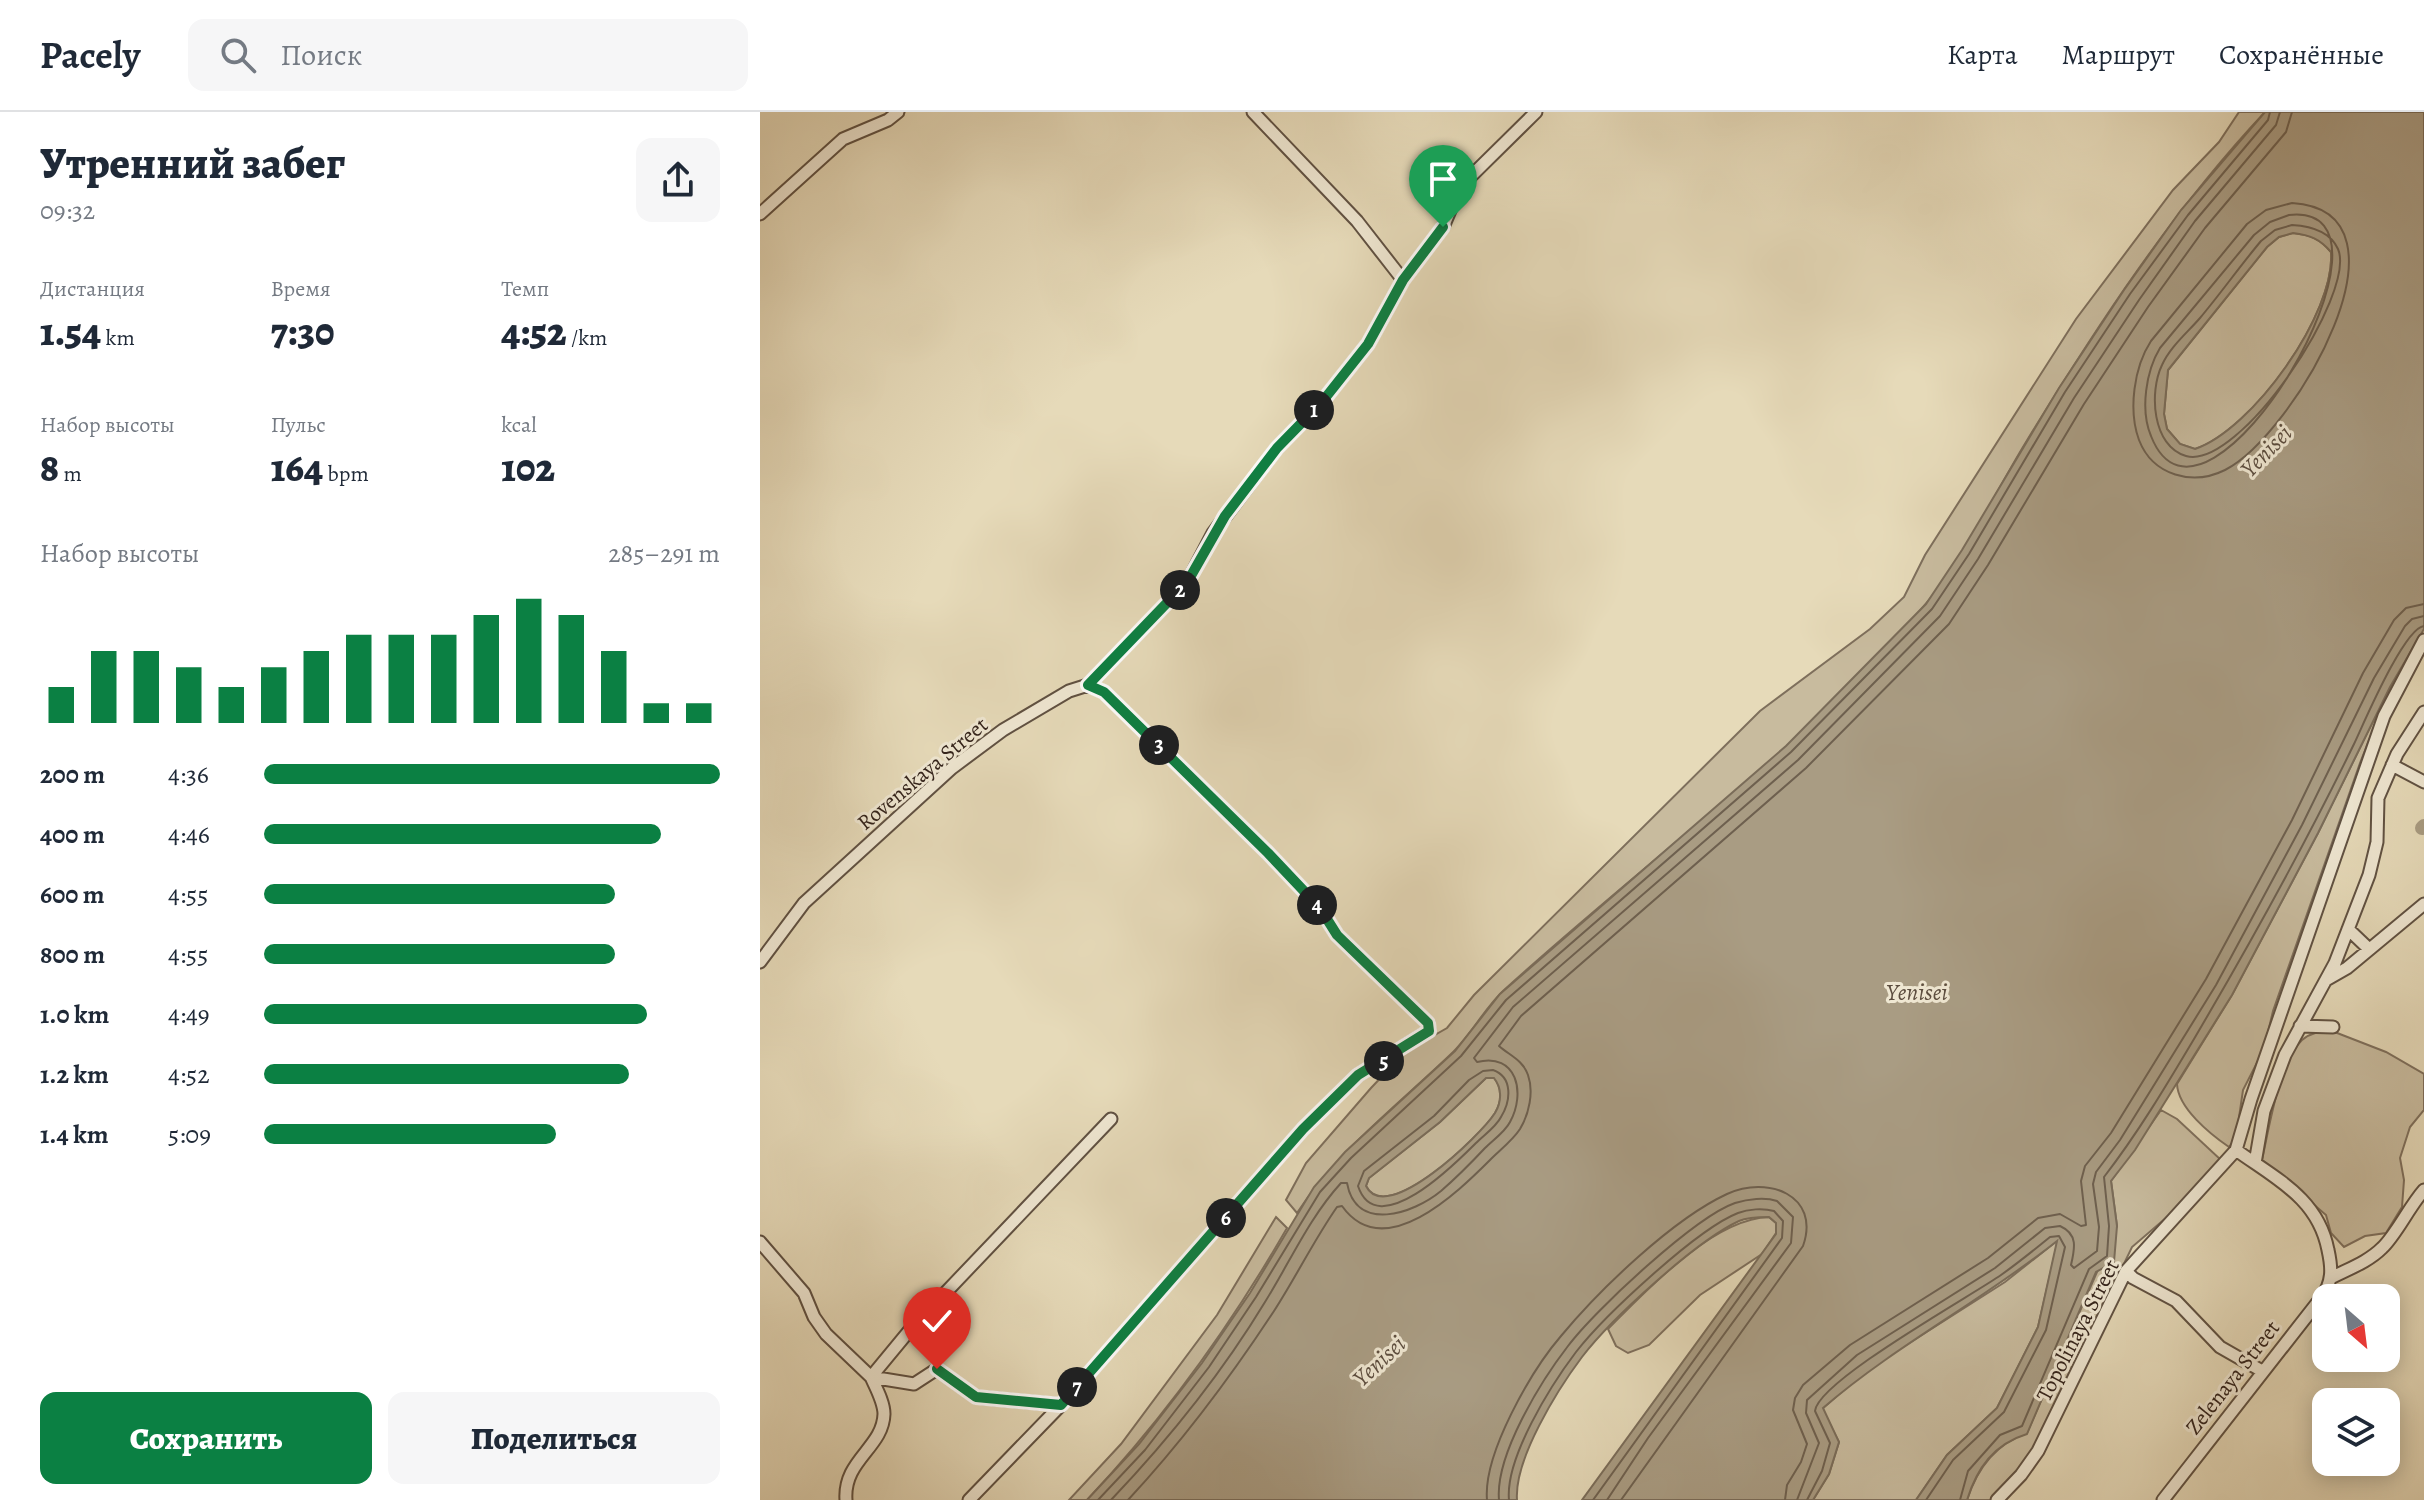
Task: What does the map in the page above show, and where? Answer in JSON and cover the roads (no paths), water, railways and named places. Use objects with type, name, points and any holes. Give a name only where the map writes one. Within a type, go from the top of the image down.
[{"type":"street","points":[[760,214],[843,139],[898,112]]},
{"type":"street","points":[[1253,112],[1357,221],[1403,280]]},
{"type":"street","name":"Rovenskaya Street","points":[[760,962],[804,903],[952,768],[1003,730],[1069,691],[1088,685],[1188,581],[1225,516],[1277,448],[1322,402],[1368,344],[1403,280],[1443,227],[1460,187],[1536,112]]},
{"type":"street","points":[[2424,640],[2384,716],[2363,772],[2236,1150],[2294,1192],[2317,1215],[2326,1236],[2331,1278],[2373,1256],[2385,1246],[2406,1210],[2424,1190]]},
{"type":"street","points":[[969,1500],[1061,1405],[1303,1129],[1358,1075],[1429,1029],[1428,1023],[1337,935],[1320,908],[1268,853],[1104,692],[1088,685]]},
{"type":"street","points":[[2255,1163],[2264,1111],[2285,1055],[2326,981],[2372,864],[2377,842],[2378,798],[2392,765],[2422,718]]},
{"type":"street","points":[[2392,765],[2424,782]]},
{"type":"street","points":[[2363,772],[2385,780]]},
{"type":"street","points":[[2326,981],[2424,904]]},
{"type":"street","points":[[2348,929],[2369,949]]},
{"type":"street","points":[[2300,1026],[2313,1029],[2333,1027]]},
{"type":"street","points":[[871,1377],[909,1331],[1111,1119]]},
{"type":"street","name":"Topolinaya Street","points":[[1997,1500],[2038,1451],[2126,1271],[2236,1150]]},
{"type":"street","points":[[760,1242],[804,1293],[814,1317],[826,1334],[871,1377],[884,1412],[882,1423],[848,1475],[846,1500]]},
{"type":"street","points":[[2126,1271],[2133,1278],[2176,1301],[2220,1347],[2262,1371]]},
{"type":"street","name":"Zelenaya Street","points":[[2163,1500],[2326,1291],[2331,1278]]},
{"type":"street","points":[[871,1377],[914,1384],[937,1369],[976,1397],[1061,1405]]},
{"type":"water","name":"Yenisei","points":[[2265,112],[2424,112],[2424,629],[2390,687],[2318,833],[2232,995],[2135,1150],[2111,1181],[2117,1226],[2114,1262],[2096,1272],[2027,1434],[2005,1444],[1988,1459],[1967,1500],[1916,1500],[1947,1455],[1997,1408],[2038,1327],[2057,1241],[1880,1364],[1823,1408],[1839,1442],[1829,1474],[1813,1500],[1582,1500],[1776,1234],[1776,1223],[1769,1217],[1757,1217],[1739,1221],[1700,1245],[1655,1282],[1595,1341],[1572,1371],[1539,1425],[1523,1465],[1517,1500],[1087,1500],[1139,1444],[1202,1363],[1250,1293],[1314,1187],[1345,1152],[1455,1051],[1500,994],[1786,746],[1926,604],[2059,388],[2181,210]],"holes":[[[2293,233],[2314,238],[2331,252],[2329,277],[2320,306],[2305,336],[2286,366],[2241,419],[2217,438],[2195,449],[2180,444],[2167,429],[2164,414],[2168,370],[2267,247],[2279,237]],[[1486,1078],[1494,1078],[1499,1086],[1500,1099],[1495,1113],[1453,1157],[1412,1187],[1393,1195],[1377,1196],[1366,1186],[1369,1178],[1440,1122]]]}]
